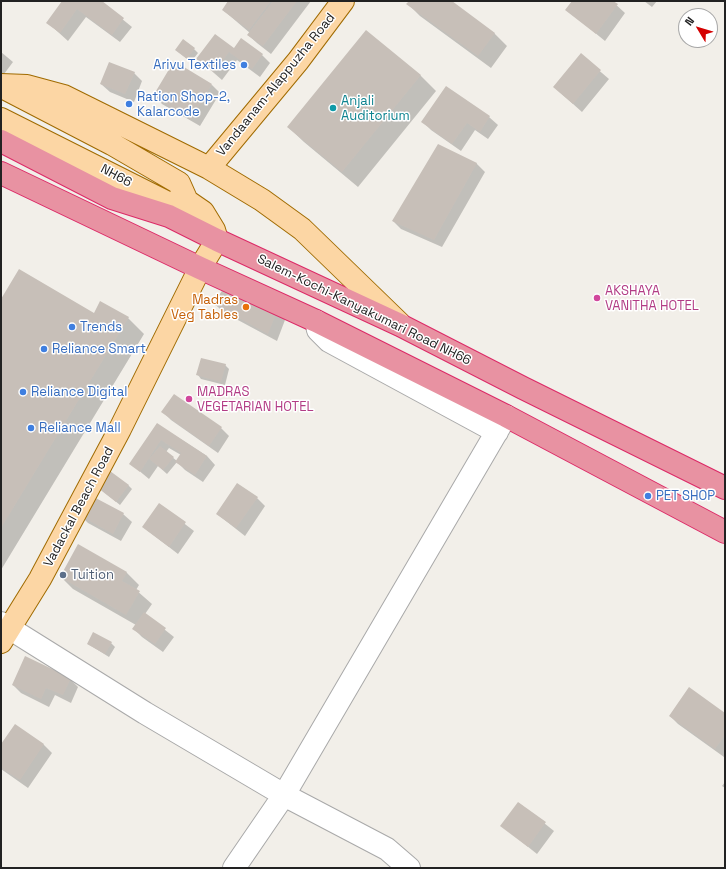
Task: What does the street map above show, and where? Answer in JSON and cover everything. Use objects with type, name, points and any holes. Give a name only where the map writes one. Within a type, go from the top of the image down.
[{"type":"highway","name":"Salem-Kochi-Kanyakumari Road NH66","points":[[1,140],[112,198],[170,216],[217,240],[400,325],[523,388],[724,485]]},
{"type":"highway","points":[[1,173],[200,268],[316,320],[501,424],[725,532]]},
{"type":"main road","name":"Vandaanam-Alappuzha Road","points":[[209,168],[298,61],[343,1]]},
{"type":"main road","points":[[1,86],[27,86],[64,96],[209,168],[262,200],[302,229],[400,325]]},
{"type":"main road","points":[[1,86],[112,144],[179,183],[187,201],[203,212],[214,230],[217,240]]},
{"type":"main road","name":"NH66","points":[[1,118],[168,203],[187,201]]},
{"type":"main road","name":"Vadackal Beach Road","points":[[4,632],[40,579],[106,456],[200,268],[217,240]]},
{"type":"street","points":[[234,868],[284,795],[501,424]]},
{"type":"street","points":[[4,632],[284,795],[387,849],[409,868]]},
{"type":"building","points":[[62,1],[102,1],[124,18],[112,35],[77,9],[60,33],[46,23]]},
{"type":"building","points":[[228,1],[271,1],[249,30],[222,10]]},
{"type":"building","points":[[273,1],[297,1],[263,46],[247,35]]},
{"type":"building","points":[[409,1],[452,1],[495,33],[478,56],[406,4]]},
{"type":"building","points":[[572,1],[613,1],[618,4],[596,34],[565,10]]},
{"type":"building","points":[[366,30],[421,75],[342,172],[287,127]]},
{"type":"building","points":[[215,34],[234,48],[241,38],[263,54],[252,69],[229,52],[214,72],[196,59]]},
{"type":"building","points":[[183,39],[195,48],[187,59],[175,50]]},
{"type":"building","points":[[581,53],[601,70],[573,104],[553,87]]},
{"type":"building","points":[[174,61],[212,84],[191,119],[153,96]]},
{"type":"building","points":[[109,62],[135,72],[125,94],[100,84]]},
{"type":"building","points":[[446,86],[490,116],[480,132],[467,123],[452,144],[421,122]]},
{"type":"building","points":[[438,144],[477,163],[434,240],[392,221]]},
{"type":"building","name":"Reliance Mall","points":[[19,269],[94,313],[100,301],[129,317],[1,528],[1,299]]},
{"type":"building","name":"Madras Veg Tables","points":[[228,282],[277,311],[268,334],[213,304]]},
{"type":"building","points":[[201,358],[226,364],[221,382],[196,375]]},
{"type":"building","points":[[174,394],[222,427],[209,446],[161,412]]},
{"type":"building","points":[[157,423],[207,456],[195,475],[175,462],[181,453],[161,440],[140,472],[129,464]]},
{"type":"building","points":[[160,446],[174,457],[163,470],[149,459]]},
{"type":"building","points":[[110,471],[129,485],[116,502],[98,488]]},
{"type":"building","points":[[237,483],[258,497],[236,528],[216,514]]},
{"type":"building","points":[[90,495],[124,513],[113,534],[79,515]]},
{"type":"building","points":[[159,503],[186,522],[169,547],[142,527]]},
{"type":"building","points":[[78,544],[127,572],[122,581],[140,591],[126,615],[60,577]]},
{"type":"building","points":[[144,612],[166,628],[155,644],[132,629]]},
{"type":"building","points":[[93,632],[112,642],[105,654],[87,644]]},
{"type":"building","points":[[25,656],[71,678],[63,695],[46,688],[41,699],[12,685]]},
{"type":"building","points":[[689,687],[725,713],[725,735],[715,749],[669,716]]},
{"type":"building","points":[[15,724],[44,744],[20,780],[1,768],[1,744]]},
{"type":"building","points":[[518,802],[546,822],[528,847],[500,826]]},
{"type":"place","name":"Arivu Textiles","points":[[244,65]]},
{"type":"place","name":"Ration Shop-2, Kalarcode","points":[[129,104]]},
{"type":"place","name":"Anjali Auditorium","points":[[333,108]]},
{"type":"place","name":"AKSHAYA VANITHA HOTEL","points":[[597,298]]},
{"type":"place","name":"Madras Veg Tables","points":[[246,307]]},
{"type":"place","name":"Trends","points":[[72,327]]},
{"type":"place","name":"Reliance Smart","points":[[44,349]]},
{"type":"place","name":"Reliance Digital","points":[[23,392]]},
{"type":"place","name":"MADRAS VEGETARIAN HOTEL","points":[[189,399]]},
{"type":"place","name":"Reliance Mall","points":[[31,428]]},
{"type":"place","name":"PET SHOP","points":[[648,496]]},
{"type":"place","name":"Tuition","points":[[63,575]]}]
